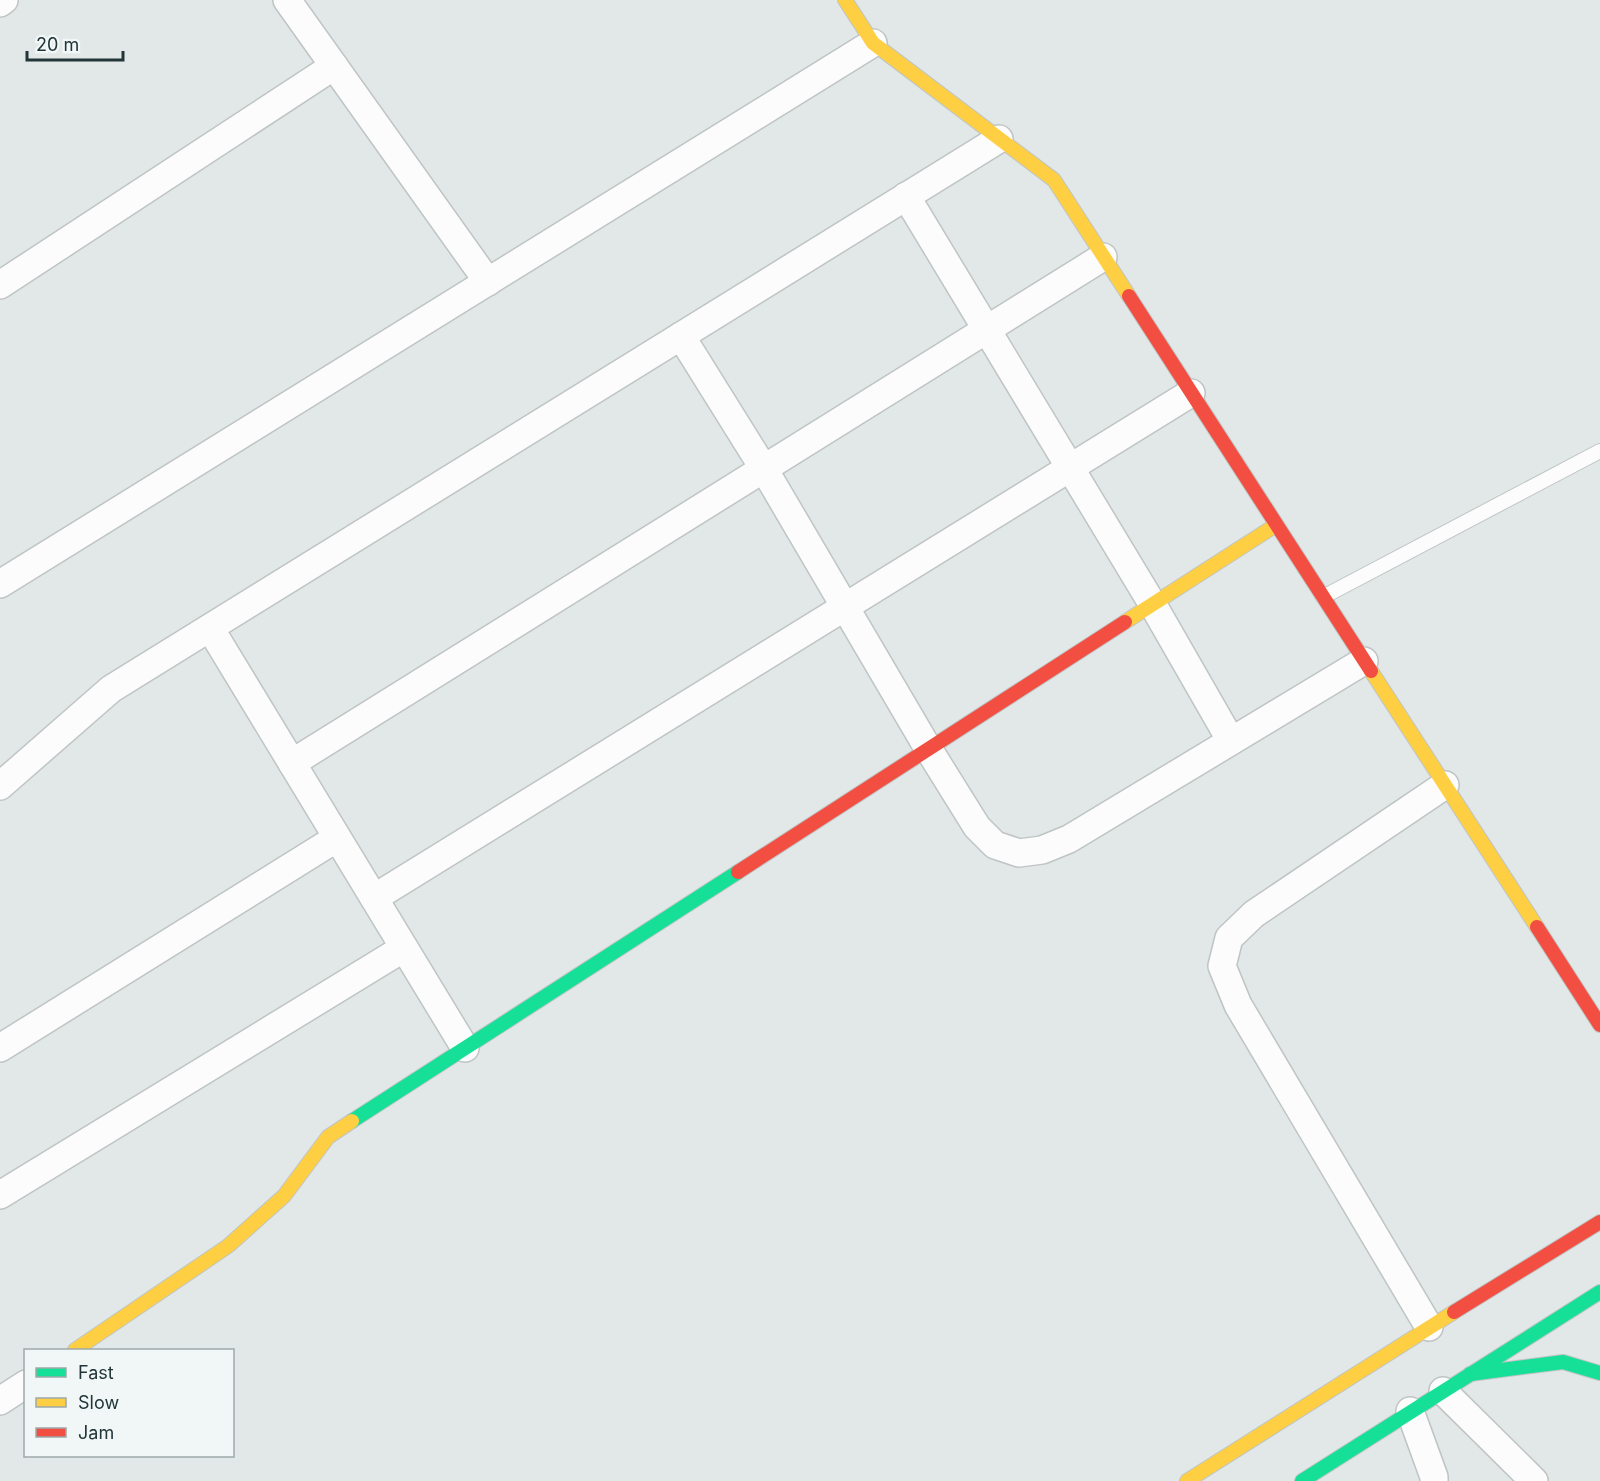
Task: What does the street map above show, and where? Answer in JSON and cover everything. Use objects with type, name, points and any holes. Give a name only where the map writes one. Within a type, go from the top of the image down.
[{"type":"street","points":[[0,3],[4,0]]},
{"type":"street","points":[[287,0],[488,282]]},
{"type":"street","points":[[845,0],[873,43],[1054,180],[1600,1025]]},
{"type":"street","points":[[0,584],[873,43]]},
{"type":"street","points":[[0,285],[333,66]]},
{"type":"street","points":[[0,786],[111,689],[999,139]]},
{"type":"street","points":[[906,196],[1153,604],[1231,741]]},
{"type":"street","points":[[292,763],[1103,256]]},
{"type":"street","points":[[681,336],[764,469],[928,750],[977,827],[995,845],[1019,853],[1042,850],[1069,839],[1364,661]]},
{"type":"street","points":[[374,898],[1191,393]]},
{"type":"street","points":[[76,1349],[228,1246],[284,1196],[328,1137],[1276,525]]},
{"type":"street","points":[[210,628],[465,1048]]},
{"type":"street","points":[[1429,1328],[1238,1005],[1222,966],[1229,938],[1254,914],[1445,785]]},
{"type":"street","points":[[0,1048],[337,838]]},
{"type":"street","points":[[0,1195],[405,948]]},
{"type":"street","points":[[1187,1481],[1600,1222]]},
{"type":"street","points":[[1302,1481],[1600,1292]]},
{"type":"street","points":[[1470,1374],[1563,1362],[1600,1373]]},
{"type":"street","points":[[0,1401],[24,1385]]},
{"type":"street","points":[[1443,1391],[1534,1481]]},
{"type":"street","points":[[1410,1411],[1434,1481]]},
{"type":"lane","points":[[1323,597],[1600,451]]},
{"type":"traffic: fast","points":[[352,1121],[738,872]]},
{"type":"traffic: fast","points":[[1302,1481],[1600,1292]]},
{"type":"traffic: fast","points":[[1470,1374],[1563,1362],[1600,1373]]},
{"type":"traffic: slow","points":[[845,0],[873,43],[1054,180],[1129,296]]},
{"type":"traffic: slow","points":[[1125,622],[1276,525]]},
{"type":"traffic: slow","points":[[1371,671],[1537,927]]},
{"type":"traffic: slow","points":[[76,1349],[228,1246],[284,1196],[328,1137],[352,1121]]},
{"type":"traffic: slow","points":[[1187,1481],[1454,1312]]},
{"type":"traffic: jam","points":[[1129,296],[1371,671]]},
{"type":"traffic: jam","points":[[738,872],[1125,622]]},
{"type":"traffic: jam","points":[[1537,927],[1600,1025]]},
{"type":"traffic: jam","points":[[1454,1312],[1600,1222]]}]
